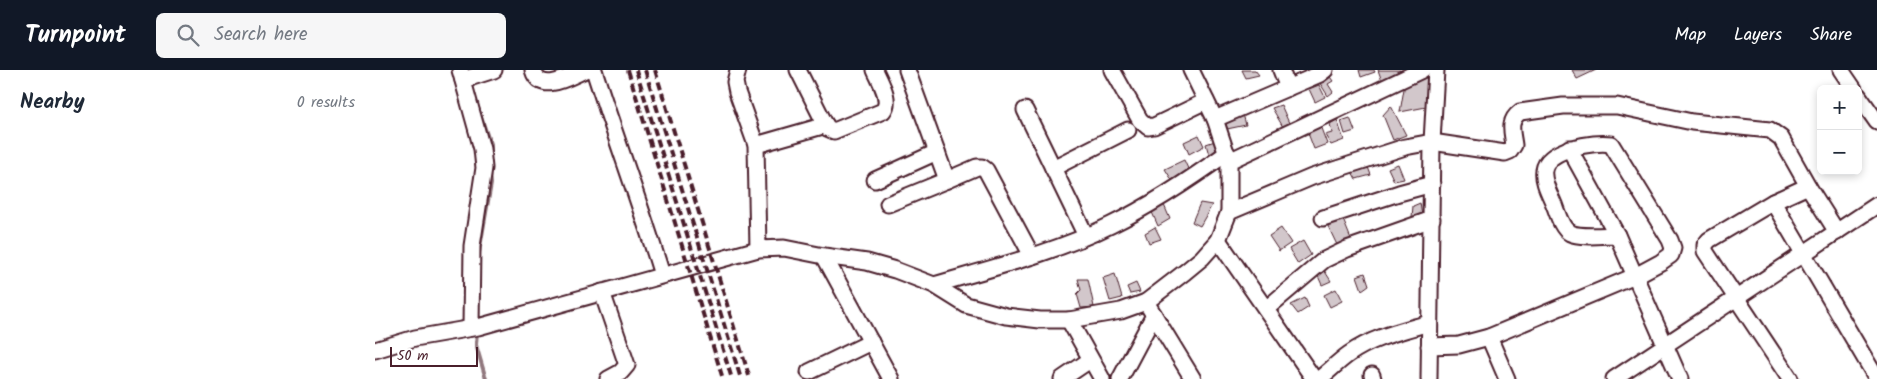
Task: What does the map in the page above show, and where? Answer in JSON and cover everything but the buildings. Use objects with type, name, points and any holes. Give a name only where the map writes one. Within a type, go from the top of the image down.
[{"type":"street","points":[[475,328],[471,246],[483,168],[481,149],[465,77],[494,70]]},
{"type":"street","points":[[533,70],[537,78],[545,84],[553,83],[563,74],[585,70]]},
{"type":"street","points":[[594,70],[646,222],[662,275]]},
{"type":"street","points":[[738,70],[735,82],[737,92],[756,145],[758,249]]},
{"type":"street","points":[[798,70],[830,131],[834,132],[883,111],[886,107],[887,100],[875,70]]},
{"type":"street","points":[[907,70],[947,180]]},
{"type":"street","points":[[1112,70],[1140,120],[1148,127],[1154,126],[1206,100]]},
{"type":"street","points":[[375,350],[415,338],[475,328],[758,249],[784,248],[867,262],[895,270],[934,285],[956,300],[982,310],[1040,320],[1069,320],[1121,311],[1145,302],[1202,258],[1218,240],[1229,212],[1228,157],[1215,119],[1191,70]]},
{"type":"street","points":[[1281,70],[1289,88]]},
{"type":"street","points":[[1215,119],[1289,88],[1325,70]]},
{"type":"street","points":[[934,285],[1033,256],[1110,226],[1228,157],[1422,70]]},
{"type":"street","points":[[1429,379],[1431,184],[1436,70]]},
{"type":"street","points":[[1842,70],[1851,85]]},
{"type":"street","points":[[1862,101],[1877,122]]},
{"type":"street","points":[[1229,212],[1312,177],[1380,154],[1432,142],[1505,153],[1513,149],[1511,123],[1520,112],[1563,106],[1617,106],[1692,122],[1770,130],[1781,138],[1837,232]]},
{"type":"street","points":[[1025,110],[1086,236]]},
{"type":"street","points":[[756,145],[826,124]]},
{"type":"street","points":[[1053,168],[1128,130]]},
{"type":"street","points":[[1429,346],[1459,345],[1489,337],[1635,276],[1671,255],[1673,248],[1670,240],[1611,144],[1597,143],[1569,148],[1551,158],[1544,171],[1545,181],[1560,220],[1570,233],[1580,235],[1617,235]]},
{"type":"street","points":[[1569,148],[1617,235],[1680,379]]},
{"type":"street","points":[[875,180],[937,152]]},
{"type":"street","points":[[888,204],[977,166],[982,167],[986,170],[1033,256]]},
{"type":"street","points":[[1323,218],[1431,184]]},
{"type":"street","points":[[1790,379],[1705,252],[1705,245],[1715,235],[1773,202],[1808,186]]},
{"type":"street","points":[[1773,202],[1805,254],[1873,375]]},
{"type":"street","points":[[1614,379],[1837,232],[1874,211]]},
{"type":"street","points":[[1266,309],[1324,260],[1347,249],[1431,219]]},
{"type":"street","points":[[1218,240],[1314,379]]},
{"type":"street","points":[[824,256],[891,379]]},
{"type":"street","points":[[602,292],[627,365],[621,372],[608,379]]},
{"type":"street","points":[[1145,302],[1193,379]]},
{"type":"street","points":[[1120,379],[1154,315]]},
{"type":"street","points":[[1069,320],[1102,379]]},
{"type":"street","points":[[1319,379],[1349,354],[1364,345],[1378,338],[1429,323]]},
{"type":"street","points":[[1489,337],[1507,379]]},
{"type":"street","points":[[809,372],[871,342]]},
{"type":"street","points":[[1063,379],[1090,360]]},
{"type":"waterway","points":[[478,108],[490,144],[490,159]]},
{"type":"waterway","points":[[479,253],[491,184],[490,171]]},
{"type":"waterway","points":[[477,330],[476,345],[486,379]]},
{"type":"railway","points":[[628,70],[723,379]]},
{"type":"railway","points":[[636,70],[732,379]]},
{"type":"railway","points":[[645,70],[741,379]]},
{"type":"railway","points":[[655,70],[750,379]]}]
